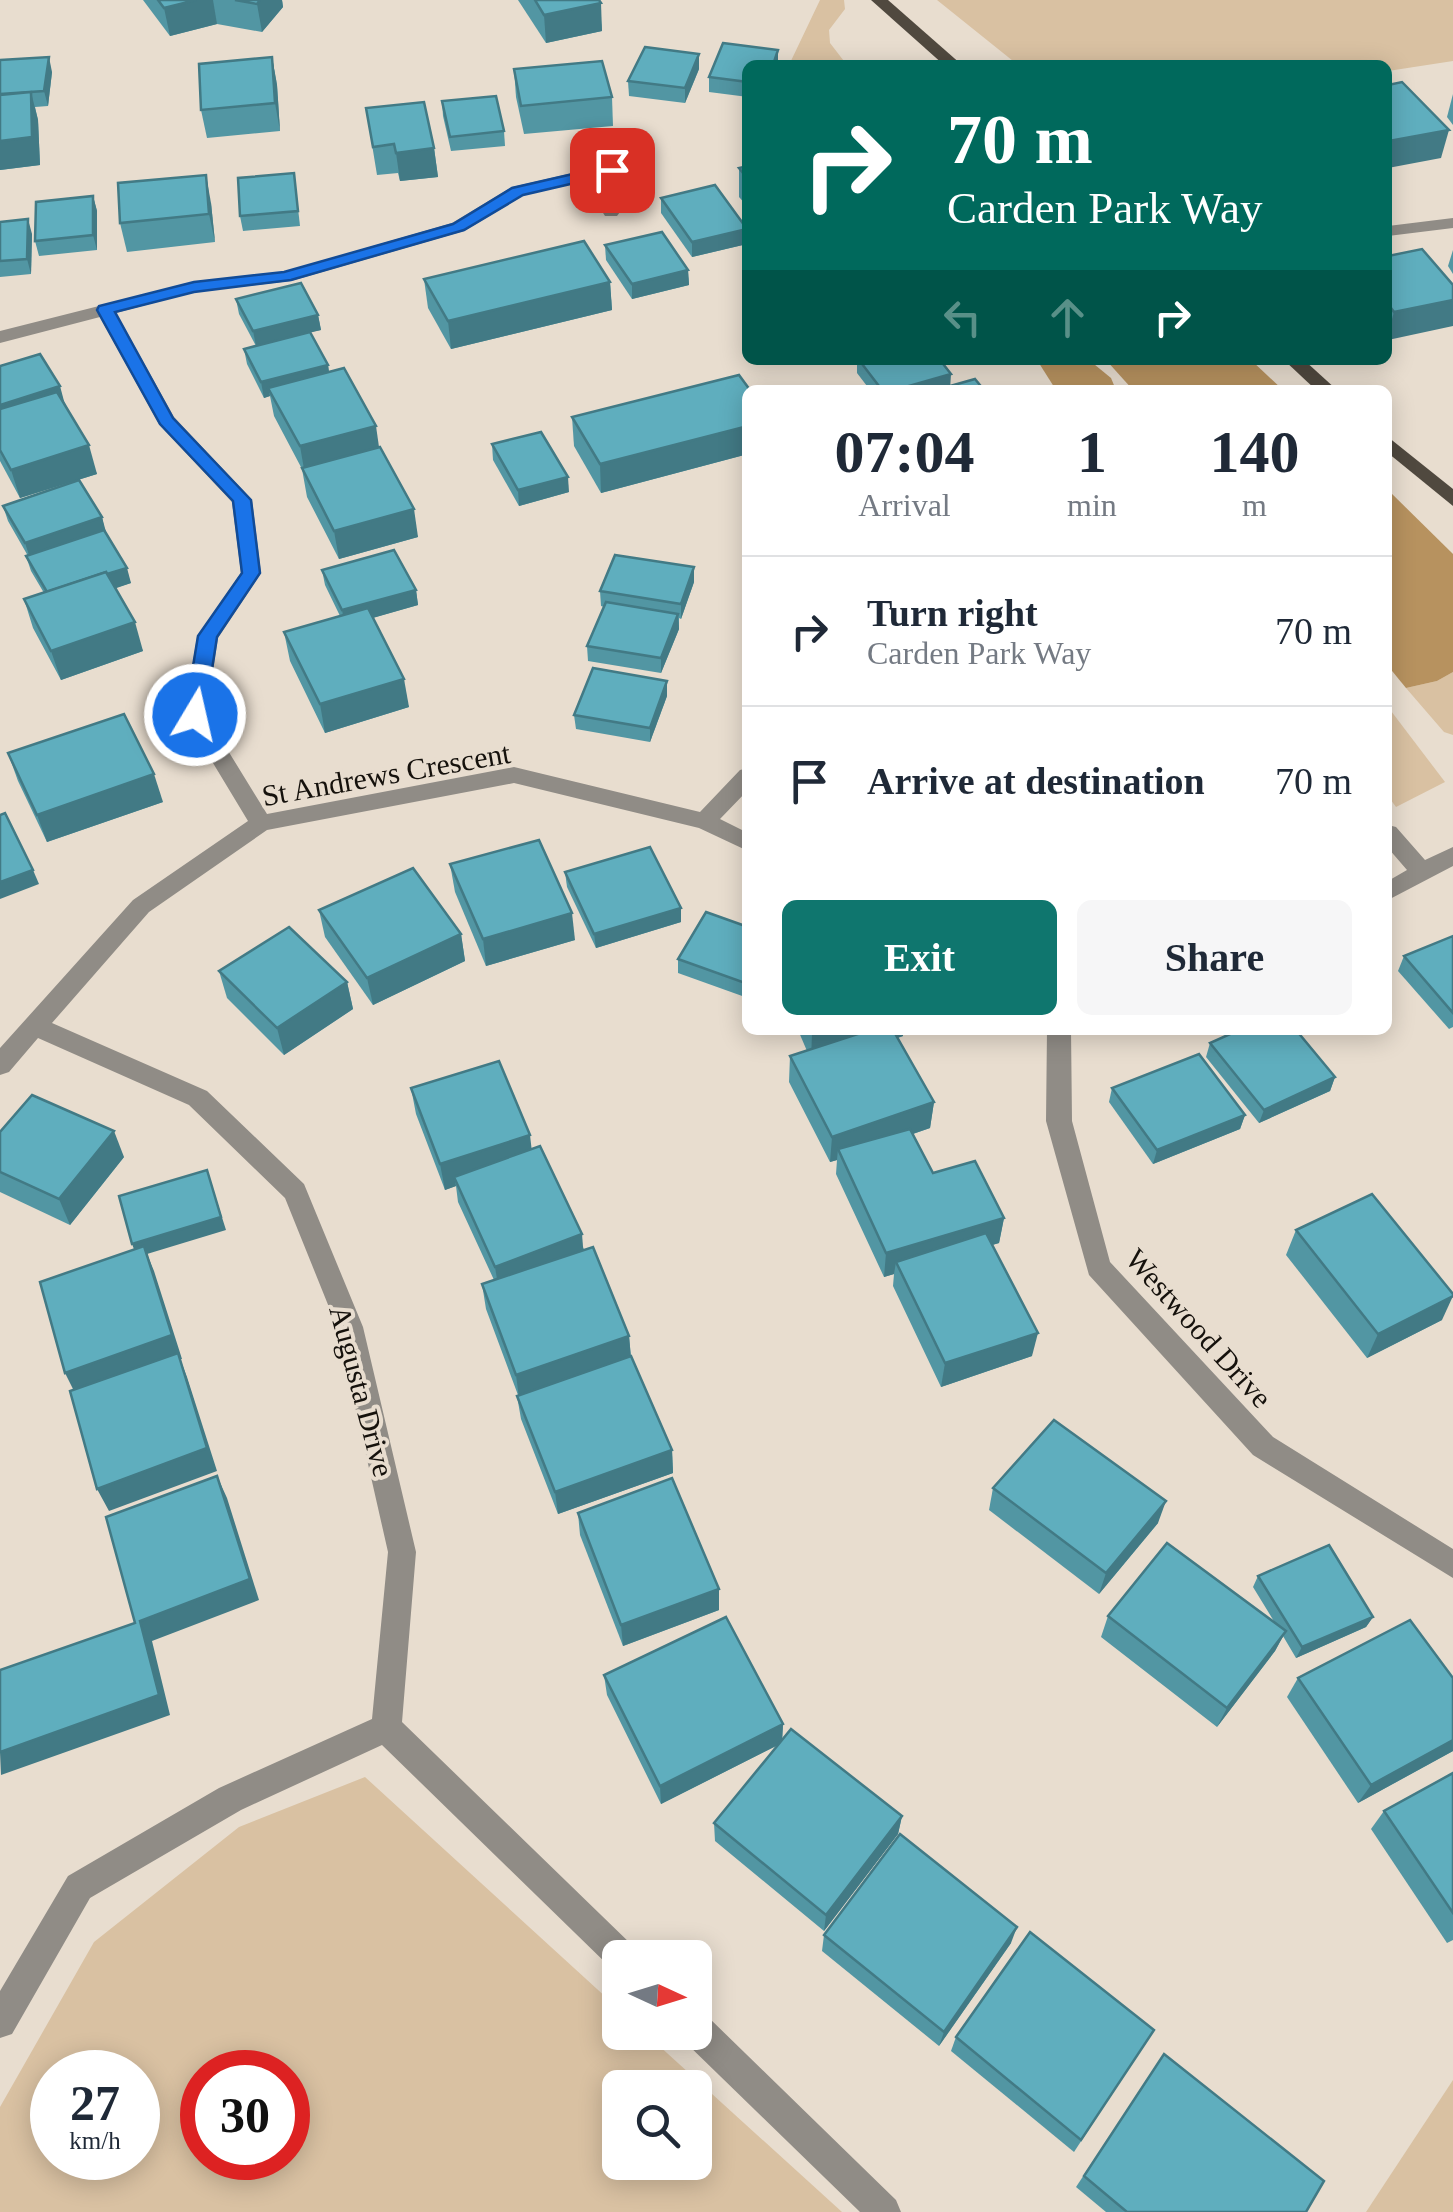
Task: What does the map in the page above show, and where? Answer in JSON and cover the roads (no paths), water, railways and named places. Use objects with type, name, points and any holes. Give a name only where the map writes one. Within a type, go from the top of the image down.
[{"type":"main road","points":[[880,0],[948,60]]},
{"type":"main road","points":[[1299,365],[1321,385]]},
{"type":"main road","points":[[1392,446],[1453,500]]},
{"type":"street","points":[[0,337],[194,287],[285,277],[458,227],[518,192],[637,163]]},
{"type":"street","points":[[588,176],[611,212]]},
{"type":"street","points":[[1392,231],[1453,223]]},
{"type":"street","points":[[105,310],[166,420],[242,500],[251,573],[208,636],[195,715],[262,823]]},
{"type":"street","name":"St Andrews Crescent","points":[[0,1065],[141,906],[262,823],[514,775],[705,821],[742,840]]},
{"type":"street","points":[[705,821],[742,782]]},
{"type":"street","points":[[1392,838],[1422,872]]},
{"type":"street","points":[[1392,889],[1453,856]]},
{"type":"street","name":"Augusta Drive","points":[[37,1027],[198,1098],[296,1192],[350,1327],[402,1552],[386,1728]]},
{"type":"street","name":"Westwood Drive","points":[[1059,1035],[1059,1122],[1098,1268],[1262,1446],[1453,1565]]},
{"type":"street","points":[[0,2022],[79,1887],[230,1799],[386,1728],[604,1940]]},
{"type":"street","points":[[712,2045],[884,2212]]}]
